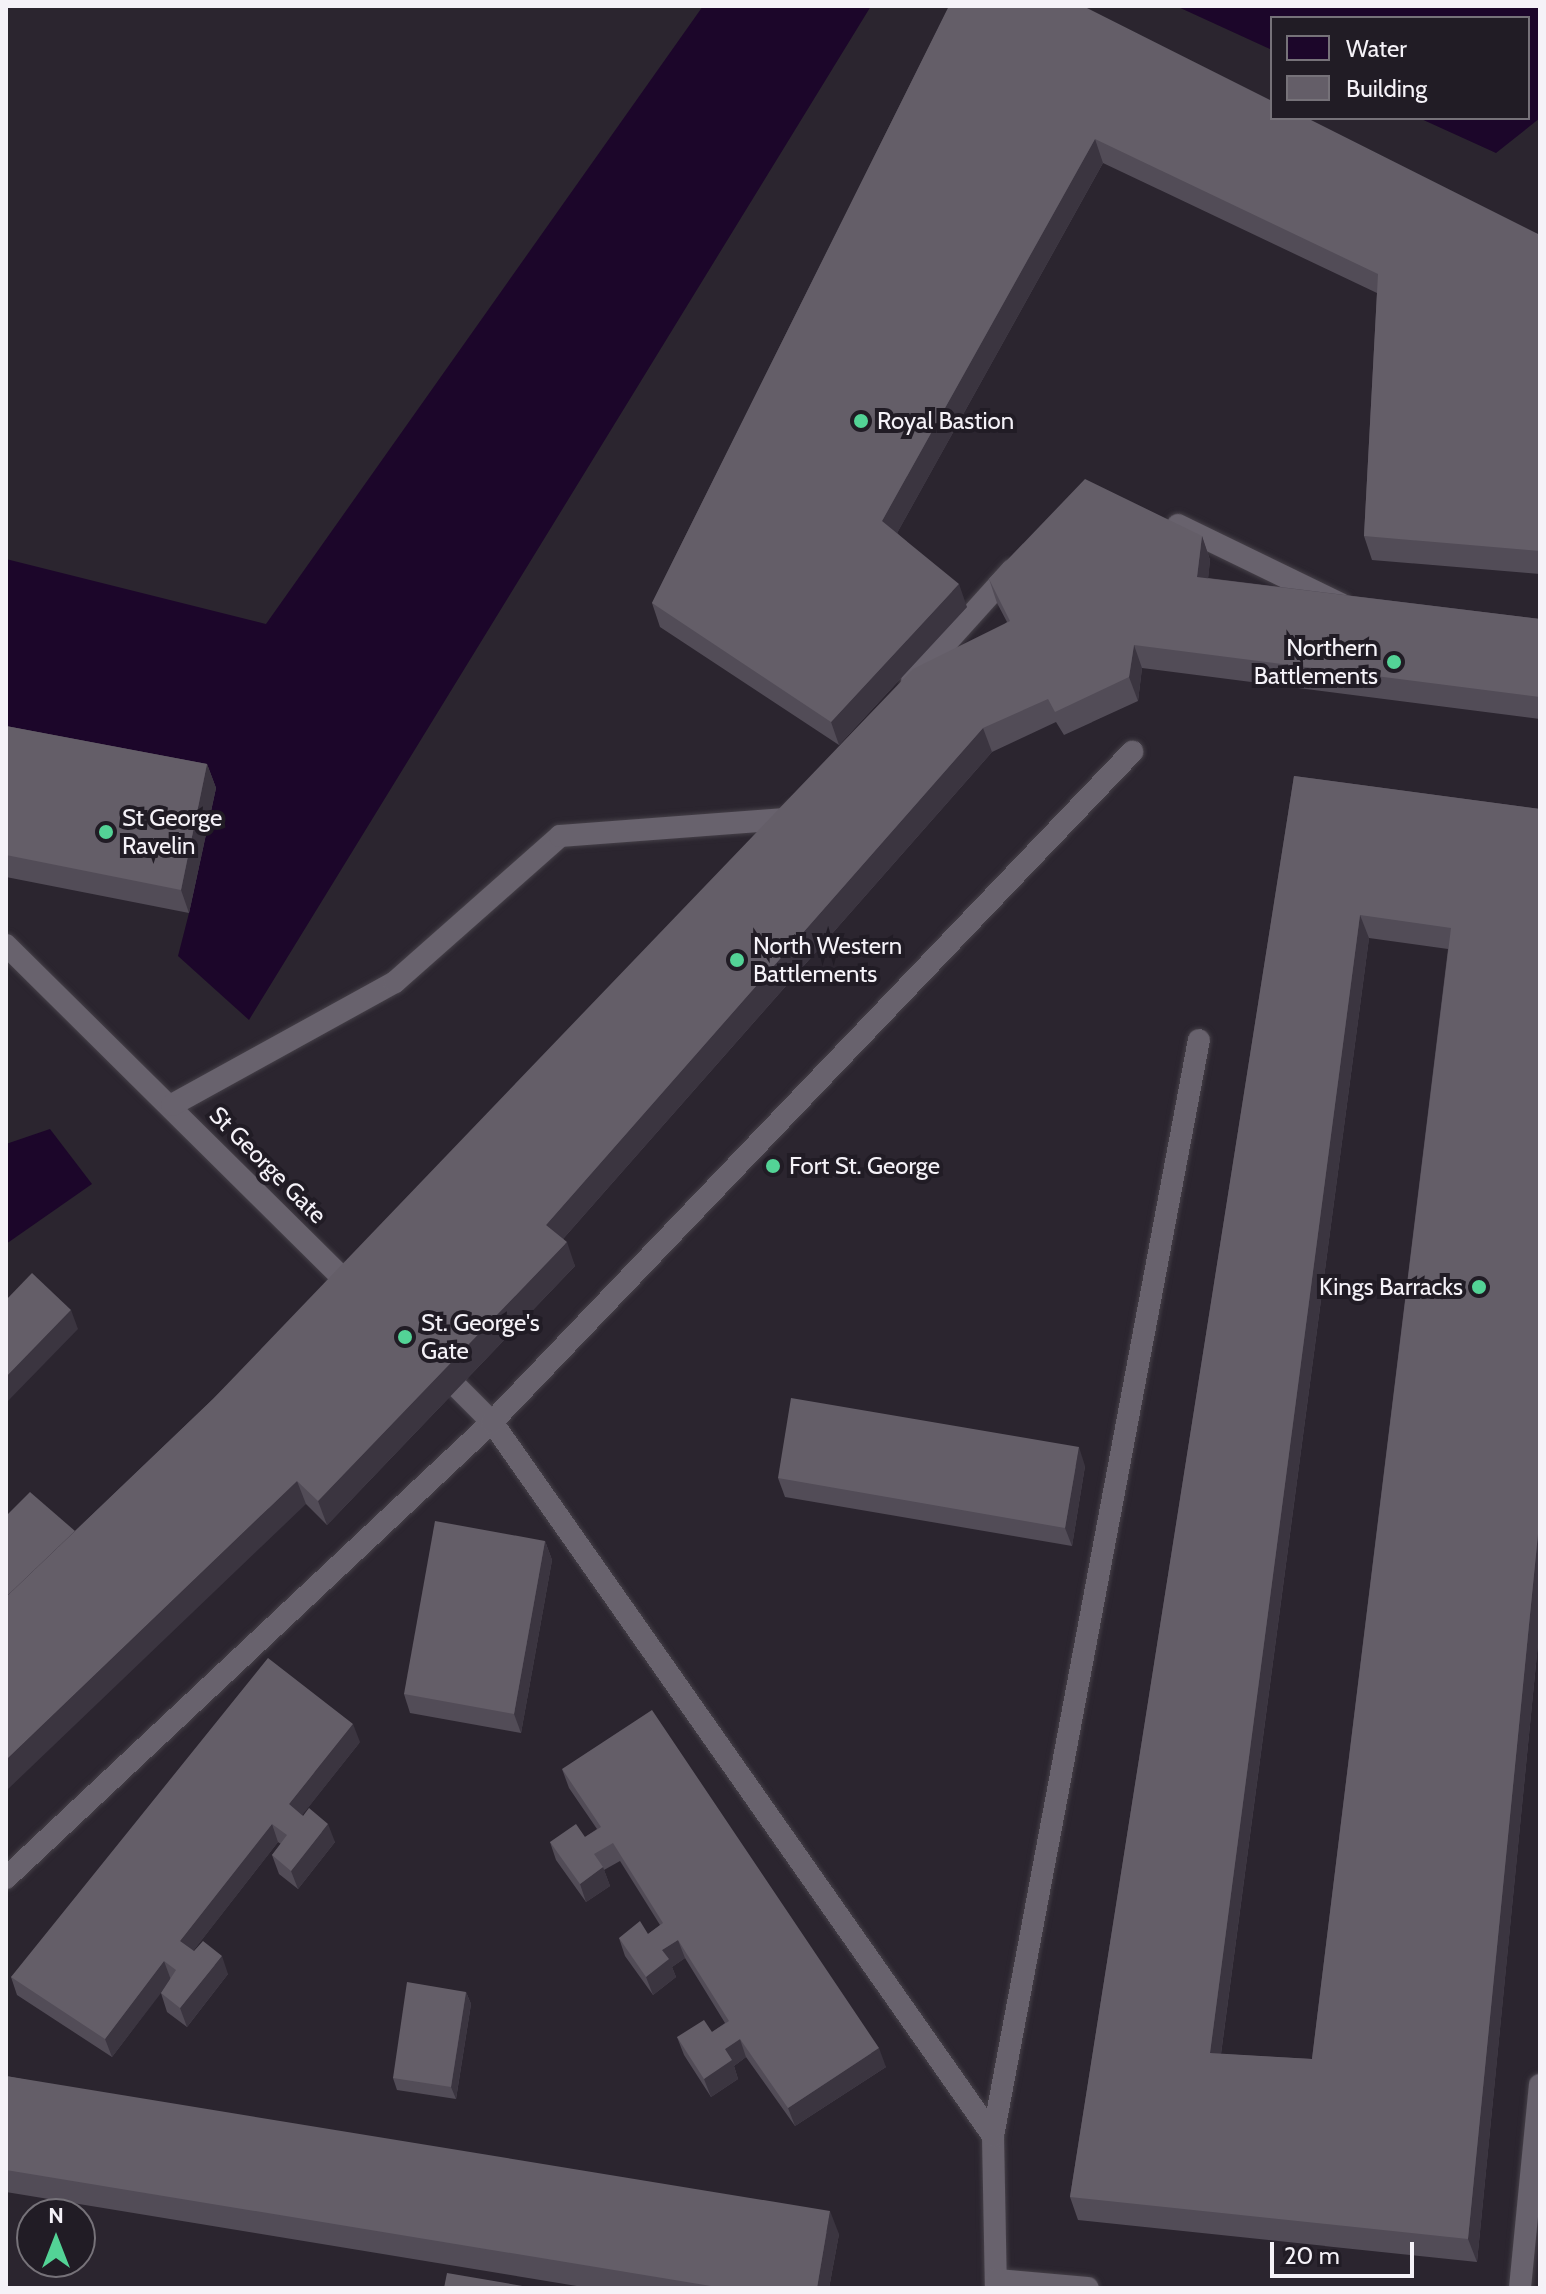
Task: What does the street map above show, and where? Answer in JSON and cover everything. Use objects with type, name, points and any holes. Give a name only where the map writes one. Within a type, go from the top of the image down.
[{"type":"lane","points":[[1159,516],[1353,610],[1368,612]]},
{"type":"lane","points":[[892,703],[1028,553]]},
{"type":"lane","points":[[6,1878],[492,1422],[1132,752]]},
{"type":"lane","points":[[172,1105],[395,982],[560,836],[788,819],[809,795]]},
{"type":"lane","name":"St George Gate","points":[[6,945],[374,1307]]},
{"type":"lane","points":[[1088,2288],[996,2284],[993,2136],[1199,1040]]},
{"type":"lane","points":[[416,1347],[492,1422],[993,2136]]},
{"type":"lane","points":[[1520,2288],[1540,2085]]},
{"type":"water","points":[[703,6],[871,6],[249,1020],[178,956],[189,913],[6,748],[6,559],[266,624]]},
{"type":"water","points":[[1176,6],[1540,6],[1540,118],[1496,153],[1423,120],[1530,120],[1530,16],[1270,16],[1270,49]]},
{"type":"water","points":[[50,1129],[92,1184],[6,1244],[6,1144]]},
{"type":"building","name":"Royal Bastion","points":[[949,6],[1083,6],[1270,100],[1270,120],[1311,120],[1540,235],[1540,551],[1364,536],[1378,274],[1095,139],[882,521],[959,584],[831,722],[652,603]]},
{"type":"building","points":[[1085,479],[1202,536],[1197,577],[1540,619],[1540,697],[1134,645],[1129,677],[1055,712],[1048,699],[983,728],[546,1225],[567,1242],[318,1501],[297,1481],[6,1760],[6,1597],[213,1399],[913,669],[1010,621],[989,579]]},
{"type":"building","name":"St George Ravelin","points":[[6,726],[207,764],[181,890],[6,855]]},
{"type":"building","name":"Kings Barracks","points":[[1294,776],[1540,809],[1540,1514],[1468,2239],[1070,2197]],"holes":[[[1360,915],[1451,928],[1312,2059],[1210,2053]]]},
{"type":"building","points":[[32,1273],[71,1310],[6,1377],[6,1300]]},
{"type":"building","points":[[791,1398],[1079,1447],[1065,1528],[778,1478]]},
{"type":"building","points":[[30,1492],[75,1531],[6,1597],[6,1516]]},
{"type":"building","points":[[435,1521],[545,1541],[514,1714],[404,1694]]},
{"type":"building","points":[[268,1658],[353,1724],[289,1804],[303,1816],[309,1808],[328,1824],[291,1871],[272,1855],[287,1835],[272,1824],[180,1941],[194,1951],[203,1941],[222,1956],[180,2008],[161,1993],[176,1970],[164,1961],[105,2039],[11,1977]]},
{"type":"building","points":[[652,1710],[879,2048],[788,2108],[740,2039],[725,2049],[732,2060],[704,2079],[677,2037],[704,2020],[712,2032],[729,2021],[678,1940],[662,1950],[669,1959],[646,1977],[619,1938],[640,1921],[648,1934],[663,1923],[613,1843],[594,1854],[603,1867],[580,1884],[550,1842],[576,1824],[585,1837],[601,1827],[562,1769]]},
{"type":"building","points":[[407,1982],[466,1992],[451,2087],[393,2078]]},
{"type":"building","points":[[6,2076],[830,2211],[817,2288],[723,2288],[6,2170]]},
{"type":"building","points":[[447,2273],[534,2288],[444,2288]]},
{"type":"place","name":"Royal Bastion","points":[[861,421]]},
{"type":"place","name":"Northern Battlements","points":[[1394,662]]},
{"type":"place","name":"St George Ravelin","points":[[106,832]]},
{"type":"place","name":"North Western Battlements","points":[[737,960]]},
{"type":"place","name":"Fort St. George","points":[[773,1166]]},
{"type":"place","name":"Kings Barracks","points":[[1479,1287]]},
{"type":"place","name":"St. George's Gate","points":[[405,1337]]}]
